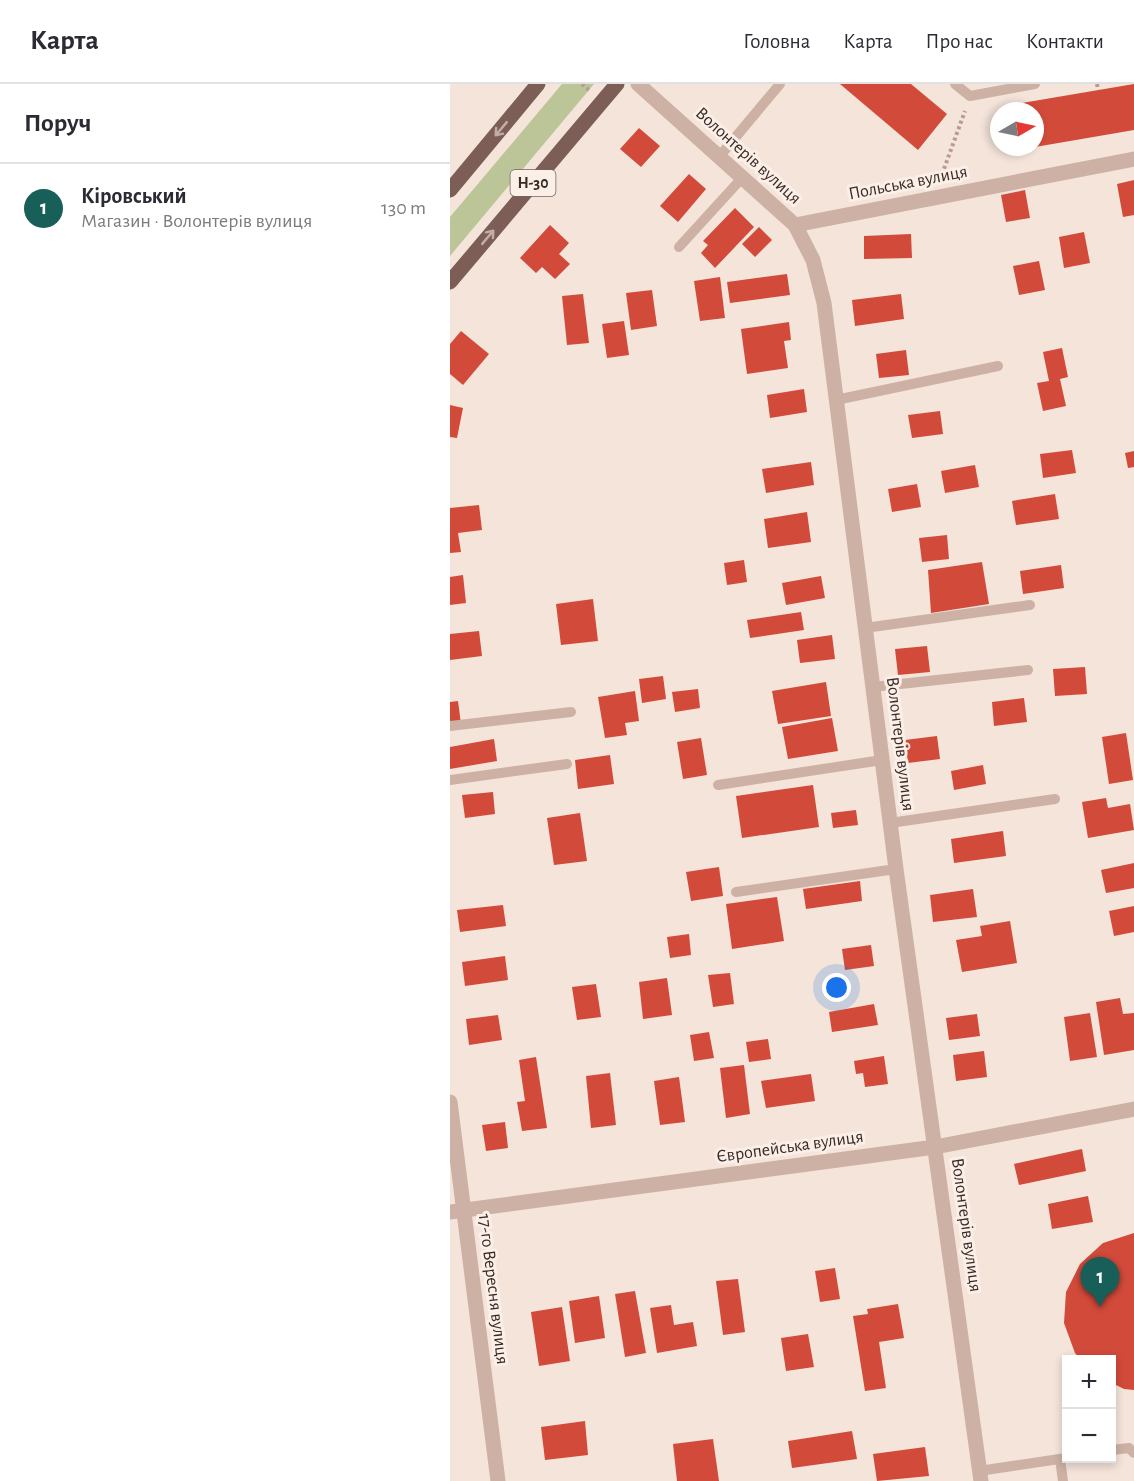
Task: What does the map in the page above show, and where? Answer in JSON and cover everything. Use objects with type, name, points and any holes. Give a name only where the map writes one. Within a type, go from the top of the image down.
[{"type":"main road","points":[[450,190],[538,84]]},
{"type":"main road","name":"Н-30","points":[[450,282],[617,84]]},
{"type":"street","name":"Волонтерів вулиця","points":[[638,84],[795,225],[813,260],[821,292],[896,869],[980,1476]]},
{"type":"street","name":"Польська вулиця","points":[[795,225],[1134,159]]},
{"type":"street","name":"17-го Вересня вулиця","points":[[450,1102],[457,1211],[498,1481]]},
{"type":"street","name":"Європейська вулиця","points":[[457,1211],[935,1147],[1134,1109]]},
{"type":"lane","points":[[719,157],[780,84]]},
{"type":"lane","points":[[955,84],[970,96],[1035,84]]},
{"type":"lane","points":[[679,247],[742,177]]},
{"type":"lane","points":[[836,399],[998,366]]},
{"type":"lane","points":[[865,628],[1030,605]]},
{"type":"lane","points":[[873,687],[1028,670]]},
{"type":"lane","points":[[450,726],[571,712]]},
{"type":"lane","points":[[718,785],[882,760]]},
{"type":"lane","points":[[450,780],[567,764]]},
{"type":"lane","points":[[890,823],[1054,800]]},
{"type":"lane","points":[[736,892],[896,869]]},
{"type":"lane","points":[[1116,1450],[1129,1448],[1134,1452]]},
{"type":"lane","points":[[980,1476],[1062,1458]]},
{"type":"lane","points":[[1063,1463],[1063,1481]]},
{"type":"path","points":[[1097,84],[1098,90]]},
{"type":"path","points":[[934,198],[970,96]]},
{"type":"green space","points":[[562,84],[594,84],[450,256],[450,217]]},
{"type":"building","points":[[840,84],[911,84],[947,114],[918,150]]},
{"type":"building","points":[[1134,84],[1134,130],[1044,145],[1044,102],[1028,102]]},
{"type":"building","points":[[639,128],[660,146],[641,167],[620,149]]},
{"type":"building","points":[[689,174],[706,189],[678,222],[660,206]]},
{"type":"building","points":[[1134,180],[1134,215],[1123,217],[1117,184]]},
{"type":"building","points":[[1025,190],[1030,218],[1006,222],[1001,195]]},
{"type":"building","points":[[735,208],[754,227],[715,268],[701,253],[708,245],[703,241]]},
{"type":"building","points":[[550,225],[569,243],[559,254],[570,264],[555,279],[542,267],[536,273],[520,258]]},
{"type":"building","points":[[759,227],[772,240],[755,257],[742,244]]},
{"type":"building","points":[[1084,232],[1090,263],[1064,268],[1059,237]]},
{"type":"building","points":[[911,234],[912,258],[864,259],[864,236]]},
{"type":"building","points":[[1039,261],[1045,290],[1019,295],[1013,266]]},
{"type":"building","points":[[787,274],[790,295],[730,303],[727,282]]},
{"type":"building","points":[[720,277],[725,318],[700,321],[694,281]]},
{"type":"building","points":[[652,290],[657,326],[631,330],[626,293]]},
{"type":"building","points":[[583,294],[589,343],[567,345],[562,296]]},
{"type":"building","points":[[901,294],[904,319],[855,326],[852,300]]},
{"type":"building","points":[[624,321],[629,355],[607,358],[602,324]]},
{"type":"building","points":[[789,322],[791,340],[784,341],[788,368],[747,374],[741,329]]},
{"type":"building","points":[[461,331],[489,354],[463,385],[450,374],[450,344]]},
{"type":"building","points":[[1062,348],[1068,377],[1060,379],[1066,406],[1043,411],[1037,383],[1049,381],[1043,352]]},
{"type":"building","points":[[906,350],[909,375],[879,378],[876,354]]},
{"type":"building","points":[[804,389],[807,412],[770,418],[767,395]]},
{"type":"building","points":[[450,405],[463,408],[457,438],[450,437]]},
{"type":"building","points":[[940,411],[943,434],[912,438],[908,415]]},
{"type":"building","points":[[1072,450],[1076,473],[1043,478],[1040,454]]},
{"type":"building","points":[[1134,451],[1134,467],[1128,468],[1125,453]]},
{"type":"building","points":[[811,462],[814,485],[766,493],[762,469]]},
{"type":"building","points":[[975,465],[979,487],[945,493],[941,471]]},
{"type":"building","points":[[917,484],[921,507],[892,512],[888,489]]},
{"type":"building","points":[[1055,494],[1059,519],[1016,525],[1012,501]]},
{"type":"building","points":[[479,505],[482,530],[458,533],[461,552],[450,553],[450,508]]},
{"type":"building","points":[[807,512],[811,542],[768,548],[764,519]]},
{"type":"building","points":[[947,535],[949,559],[922,562],[919,538]]},
{"type":"building","points":[[744,560],[747,582],[727,585],[724,563]]},
{"type":"building","points":[[982,562],[989,604],[931,613],[928,570]]},
{"type":"building","points":[[1061,565],[1064,588],[1023,594],[1020,571]]},
{"type":"building","points":[[463,575],[466,603],[450,605],[450,577]]},
{"type":"building","points":[[821,576],[825,598],[786,605],[782,583]]},
{"type":"building","points":[[593,599],[598,641],[561,645],[556,604]]},
{"type":"building","points":[[801,612],[804,630],[750,638],[747,620]]},
{"type":"building","points":[[479,631],[482,656],[450,660],[450,634]]},
{"type":"building","points":[[832,635],[835,659],[800,663],[797,640]]},
{"type":"building","points":[[927,646],[930,672],[898,675],[895,649]]},
{"type":"building","points":[[1085,667],[1087,694],[1055,696],[1053,669]]},
{"type":"building","points":[[663,676],[666,699],[642,703],[639,679]]},
{"type":"building","points":[[826,682],[831,716],[778,724],[772,691]]},
{"type":"building","points":[[698,689],[700,708],[675,712],[672,692]]},
{"type":"building","points":[[635,691],[639,721],[625,723],[627,735],[605,738],[598,697]]},
{"type":"building","points":[[1024,698],[1027,722],[994,726],[992,702]]},
{"type":"building","points":[[458,701],[461,724],[450,725],[450,702]]},
{"type":"building","points":[[832,718],[838,751],[788,759],[782,727]]},
{"type":"building","points":[[1126,733],[1133,780],[1109,784],[1102,737]]},
{"type":"building","points":[[937,736],[940,759],[908,763],[905,740]]},
{"type":"building","points":[[701,738],[707,775],[683,779],[677,742]]},
{"type":"building","points":[[494,739],[497,761],[450,769],[450,747]]},
{"type":"building","points":[[610,755],[614,784],[578,789],[575,760]]},
{"type":"building","points":[[983,765],[986,784],[954,790],[951,771]]},
{"type":"building","points":[[813,785],[819,827],[742,838],[736,796]]},
{"type":"building","points":[[493,792],[495,814],[465,818],[462,795]]},
{"type":"building","points":[[1106,798],[1108,808],[1130,804],[1134,830],[1088,838],[1082,802]]},
{"type":"building","points":[[856,810],[858,825],[833,828],[831,813]]},
{"type":"building","points":[[580,813],[587,861],[554,865],[547,818]]},
{"type":"building","points":[[1003,831],[1006,856],[954,863],[951,839]]},
{"type":"building","points":[[1134,863],[1134,888],[1106,893],[1101,870]]},
{"type":"building","points":[[719,867],[723,896],[691,901],[686,872]]},
{"type":"building","points":[[860,881],[862,901],[806,909],[803,889]]},
{"type":"building","points":[[973,889],[977,917],[933,922],[930,895]]},
{"type":"building","points":[[777,897],[784,941],[732,949],[726,904]]},
{"type":"building","points":[[503,905],[506,926],[460,932],[457,910]]},
{"type":"building","points":[[1134,906],[1134,932],[1114,936],[1109,911]]},
{"type":"building","points":[[1010,921],[1017,963],[962,972],[956,940],[982,936],[980,926]]},
{"type":"building","points":[[689,934],[691,955],[670,958],[667,937]]},
{"type":"building","points":[[871,945],[874,966],[845,970],[842,949]]},
{"type":"building","points":[[505,956],[508,980],[465,986],[462,962]]},
{"type":"building","points":[[730,973],[734,1004],[713,1007],[708,975]]},
{"type":"building","points":[[667,978],[672,1015],[643,1019],[639,982]]},
{"type":"building","points":[[596,984],[601,1017],[577,1020],[572,987]]},
{"type":"building","points":[[1120,998],[1123,1014],[1134,1013],[1134,1050],[1104,1055],[1096,1002]]},
{"type":"building","points":[[874,1004],[878,1025],[832,1032],[829,1012]]},
{"type":"building","points":[[1090,1013],[1097,1057],[1070,1061],[1064,1017]]},
{"type":"building","points":[[977,1014],[980,1036],[949,1040],[946,1018]]},
{"type":"building","points":[[498,1015],[502,1040],[469,1045],[466,1019]]},
{"type":"building","points":[[709,1032],[714,1058],[694,1061],[690,1035]]},
{"type":"building","points":[[768,1039],[771,1059],[749,1062],[746,1042]]},
{"type":"building","points":[[984,1051],[987,1077],[956,1081],[953,1055]]},
{"type":"building","points":[[884,1056],[888,1084],[865,1087],[863,1073],[856,1074],[854,1061]]},
{"type":"building","points":[[536,1057],[547,1128],[522,1131],[517,1102],[525,1101],[519,1060]]},
{"type":"building","points":[[744,1065],[750,1114],[726,1118],[720,1068]]},
{"type":"building","points":[[610,1073],[616,1125],[591,1128],[586,1076]]},
{"type":"building","points":[[811,1074],[815,1101],[766,1108],[761,1081]]},
{"type":"building","points":[[679,1077],[685,1122],[660,1125],[654,1081]]},
{"type":"building","points":[[505,1122],[508,1148],[486,1151],[482,1125]]},
{"type":"building","points":[[1082,1149],[1086,1171],[1019,1185],[1014,1164]]},
{"type":"building","points":[[1088,1196],[1093,1222],[1052,1229],[1048,1204]]},
{"type":"building","points":[[1134,1233],[1134,1390],[1116,1385],[1116,1355],[1077,1355],[1064,1323],[1066,1292],[1080,1264],[1103,1243]]},
{"type":"building","points":[[835,1268],[840,1299],[820,1302],[815,1271]]},
{"type":"building","points":[[738,1279],[745,1332],[723,1335],[716,1281]]},
{"type":"building","points":[[635,1291],[646,1353],[625,1357],[615,1294]]},
{"type":"building","points":[[599,1296],[605,1338],[575,1343],[569,1301]]},
{"type":"building","points":[[898,1304],[904,1338],[879,1342],[886,1388],[865,1391],[853,1316],[868,1314],[867,1309]]},
{"type":"building","points":[[671,1305],[674,1325],[693,1322],[697,1346],[657,1353],[650,1308]]},
{"type":"building","points":[[562,1307],[570,1361],[539,1366],[531,1312]]},
{"type":"building","points":[[808,1334],[814,1367],[786,1371],[781,1338]]},
{"type":"building","points":[[585,1421],[588,1455],[545,1460],[541,1427]]},
{"type":"building","points":[[852,1431],[857,1459],[792,1468],[788,1441]]},
{"type":"building","points":[[713,1439],[719,1481],[677,1481],[673,1444]]},
{"type":"building","points":[[925,1447],[929,1476],[877,1481],[873,1454]]},
{"type":"place","name":"Кіровський","points":[[1100,1307]]}]
